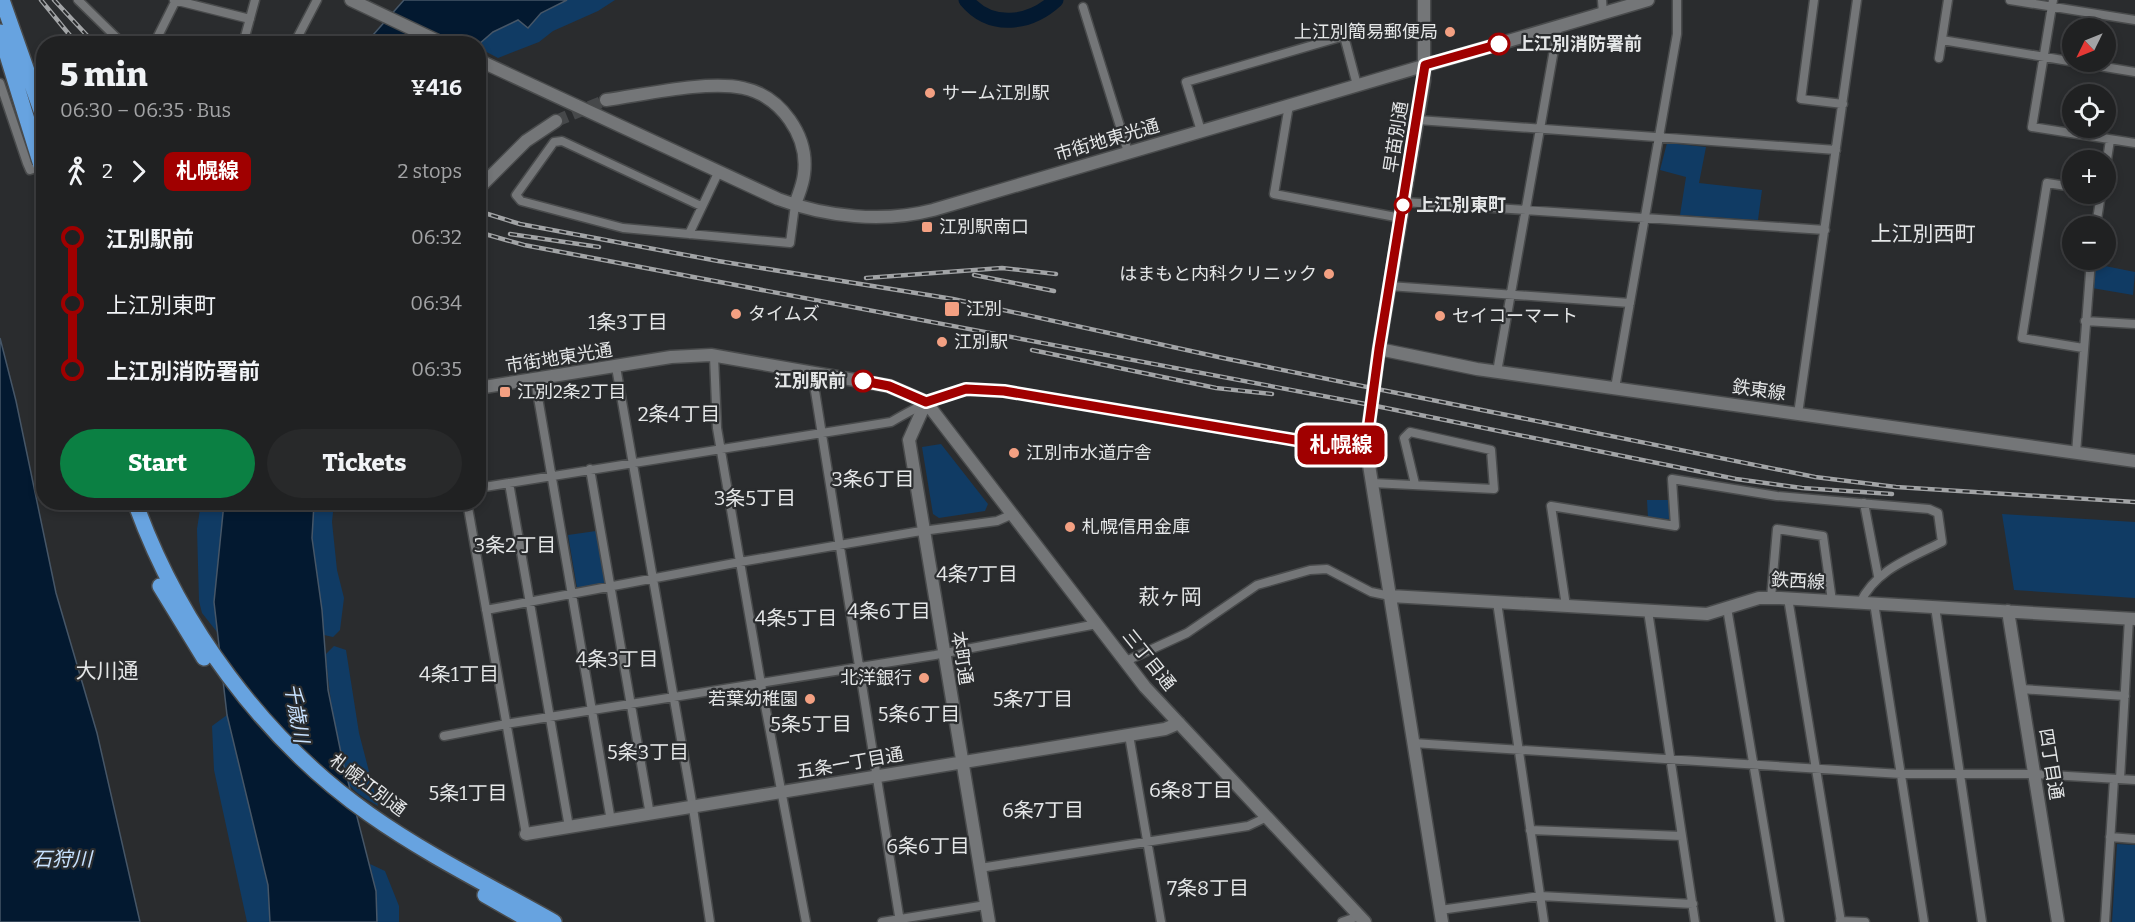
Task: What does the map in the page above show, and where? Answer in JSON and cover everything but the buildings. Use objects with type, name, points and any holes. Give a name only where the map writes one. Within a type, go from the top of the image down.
[{"type":"highway","points":[[2,0],[36,96]]},
{"type":"highway","points":[[0,32],[36,147]]},
{"type":"highway","name":"札幌江別通","points":[[127,510],[157,580],[190,639],[233,696],[278,747],[317,784],[382,835],[532,922]]},
{"type":"highway","name":"札幌江別通","points":[[138,510],[165,572],[196,629],[236,685],[306,761],[348,798],[390,828],[554,922]]},
{"type":"street","points":[[78,0],[113,36]]},
{"type":"street","points":[[158,36],[175,0],[250,19]]},
{"type":"street","points":[[245,36],[255,0]]},
{"type":"street","points":[[298,36],[317,0]]},
{"type":"street","points":[[351,0],[427,36]]},
{"type":"street","name":"早苗別通","points":[[1424,0],[1425,65],[1418,120],[1389,286],[1366,446],[1441,916]]},
{"type":"street","points":[[1602,0],[1603,14]]},
{"type":"street","name":"市街地東光通","points":[[486,64],[795,205],[829,212],[896,218],[933,210],[1648,0]]},
{"type":"street","points":[[1615,388],[1677,34],[1677,0]]},
{"type":"street","points":[[1814,0],[1801,99],[1843,104]]},
{"type":"street","points":[[1798,414],[1857,0]]},
{"type":"street","points":[[1939,58],[1948,0]]},
{"type":"street","points":[[2010,0],[2052,4],[2135,20]]},
{"type":"street","points":[[2052,4],[2032,127],[2135,143]]},
{"type":"street","points":[[1083,7],[1128,152]]},
{"type":"street","points":[[1497,372],[1558,27]]},
{"type":"street","points":[[1201,131],[1186,82],[1344,36],[1357,85]]},
{"type":"street","points":[[1942,40],[2135,72]]},
{"type":"street","points":[[0,83],[27,163],[30,170],[36,170]]},
{"type":"street","points":[[606,100],[723,86],[744,88],[766,98],[786,114],[799,134],[804,174],[795,205],[790,243],[623,228],[521,201],[516,195],[554,142],[562,141],[701,206]]},
{"type":"street","points":[[1289,105],[1274,194],[1401,218]]},
{"type":"street","points":[[1418,120],[1836,150]]},
{"type":"street","points":[[486,181],[526,141],[556,121]]},
{"type":"street","points":[[2108,150],[2110,140]]},
{"type":"street","points":[[689,234],[719,171]]},
{"type":"street","points":[[2062,185],[2047,183],[2022,338],[2083,348]]},
{"type":"street","points":[[1404,202],[1825,230]]},
{"type":"street","points":[[2076,453],[2090,270]]},
{"type":"street","points":[[1389,286],[1630,303]]},
{"type":"street","points":[[2085,321],[2135,324]]},
{"type":"street","name":"鉄東線","points":[[1379,349],[1497,372],[2135,461]]},
{"type":"street","points":[[714,356],[721,450],[761,684],[806,922]]},
{"type":"street","name":"市街地東光通","points":[[486,387],[671,357],[714,356],[889,386],[926,402]]},
{"type":"street","points":[[616,367],[693,808],[710,922]]},
{"type":"street","points":[[817,373],[815,392],[900,921]]},
{"type":"street","points":[[535,380],[611,821]]},
{"type":"street","points":[[486,487],[822,435],[891,422],[926,402],[966,389],[1004,391],[1325,445],[1366,446]]},
{"type":"street","name":"三丁目通","points":[[926,402],[1145,687],[1362,919]]},
{"type":"street","name":"本町通","points":[[926,402],[909,440],[989,922]]},
{"type":"street","points":[[1372,483],[1494,489],[1491,450],[1410,432],[1404,438],[1415,484]]},
{"type":"street","points":[[590,470],[650,815]]},
{"type":"street","points":[[1566,606],[1551,507],[1675,526],[1672,479],[1777,496],[1929,509],[1938,513],[1942,542],[1878,576],[1868,587],[1860,603]]},
{"type":"street","points":[[509,483],[569,827]]},
{"type":"street","points":[[1864,503],[1878,576]]},
{"type":"street","points":[[468,510],[526,834]]},
{"type":"street","points":[[486,610],[740,562],[997,521],[1013,514]]},
{"type":"street","points":[[1771,598],[1777,529],[1823,536],[1832,601]]},
{"type":"street","points":[[1126,661],[1187,633],[1257,585],[1310,570],[1327,569],[1371,592],[1390,596]]},
{"type":"street","name":"鉄西線","points":[[1390,596],[1707,614],[1759,598],[1788,598],[2132,619]]},
{"type":"street","points":[[1788,598],[1841,921],[1865,922]]},
{"type":"street","points":[[1497,602],[1544,922]]},
{"type":"street","points":[[1874,603],[1924,922]]},
{"type":"street","points":[[1935,607],[1982,922]]},
{"type":"street","points":[[1727,608],[1780,922]]},
{"type":"street","points":[[1648,611],[1695,922]]},
{"type":"street","name":"四丁目通","points":[[2008,611],[2058,922]]},
{"type":"street","points":[[2105,922],[2110,837],[2132,619]]},
{"type":"street","points":[[444,736],[943,653],[1097,624]]},
{"type":"street","points":[[2021,689],[2125,696]]},
{"type":"street","name":"五条一丁目通","points":[[526,834],[1165,729],[1179,723]]},
{"type":"street","points":[[1129,735],[1161,922]]},
{"type":"street","points":[[1413,743],[1901,774],[2034,774],[2135,780]]},
{"type":"street","points":[[980,868],[1248,826],[1267,818]]},
{"type":"street","points":[[1530,830],[1682,836]]},
{"type":"street","points":[[2110,837],[2135,839]]},
{"type":"street","points":[[1441,916],[1540,896],[1693,904]]},
{"type":"street","points":[[882,922],[900,921],[986,905]]},
{"type":"street","points":[[1342,922],[1362,919]]},
{"type":"shaded area","points":[[567,0],[615,0],[598,11],[553,31],[539,42],[498,58],[486,52],[486,38],[493,32],[518,20],[528,28],[541,13]]},
{"type":"shaded area","points":[[1667,143],[1706,147],[1699,183],[1762,190],[1758,220],[1680,215],[1686,177],[1660,170]]},
{"type":"shaded area","points":[[2116,268],[2135,272],[2133,295],[2092,288],[2094,270]]},
{"type":"shaded area","points":[[941,444],[988,504],[985,511],[939,518],[933,514],[922,447]]},
{"type":"shaded area","points":[[1647,500],[1668,500],[1670,519],[1648,518]]},
{"type":"shaded area","points":[[200,510],[223,510],[214,602],[217,632],[202,613],[199,601],[197,529]]},
{"type":"shaded area","points":[[314,510],[333,510],[332,522],[337,570],[344,598],[340,630],[333,637],[324,635],[312,538]]},
{"type":"shaded area","points":[[2002,514],[2135,522],[2135,598],[2014,590]]},
{"type":"shaded area","points":[[596,531],[606,583],[577,588],[568,535]]},
{"type":"shaded area","points":[[334,646],[346,650],[359,733],[378,806],[351,787],[342,764],[331,702],[326,654]]},
{"type":"shaded area","points":[[227,715],[268,885],[270,922],[247,922],[214,770],[212,726]]},
{"type":"shaded area","points":[[2117,844],[2135,845],[2135,922],[2112,922]]},
{"type":"shaded area","points":[[370,864],[385,871],[399,906],[399,922],[377,922],[376,891]]},
{"type":"water","points":[[404,0],[567,0],[541,13],[528,28],[518,20],[486,38],[486,36],[372,36]]},
{"type":"water","name":"石狩川","points":[[0,338],[16,401],[36,497],[36,510],[39,510],[56,593],[97,733],[140,922],[0,922]]},
{"type":"water","name":"千歳川","points":[[223,510],[314,510],[312,538],[322,610],[328,690],[342,758],[376,891],[377,922],[270,922],[268,885],[227,715],[214,602]]},
{"type":"waterway","points":[[966,0],[976,10],[999,20],[1023,18],[1046,8],[1056,0]]},
{"type":"tunnel","points":[[556,121],[606,100]]},
{"type":"railway","points":[[41,0],[70,36]]},
{"type":"railway","points":[[54,0],[88,36]]},
{"type":"railway","points":[[486,213],[520,224],[718,261],[953,299],[1223,358],[1815,477],[1896,487],[2135,502]]},
{"type":"railway","points":[[486,234],[524,245],[1371,405],[1736,479],[1802,488],[1892,494]]},
{"type":"railway","points":[[510,234],[599,247]]},
{"type":"railway","points":[[866,278],[1002,268],[1056,274]]},
{"type":"railway","points":[[974,275],[1054,291]]},
{"type":"railway","points":[[1032,350],[1216,388],[1272,394]]},
{"type":"bus line","name":"札幌線","points":[[863,381],[889,386],[926,402],[966,389],[1015,392],[1325,445],[1366,446],[1379,349],[1424,84],[1425,65],[1499,44]]},
{"type":"place","name":"上江別簡易郵便局","points":[[1450,32]]},
{"type":"place","name":"上江別消防署前","points":[[1499,44]]},
{"type":"place","name":"サーム江別駅","points":[[930,93]]},
{"type":"place","name":"上江別東町","points":[[1403,205]]},
{"type":"place","name":"江別駅南口","points":[[927,227]]},
{"type":"place","name":"はまもと内科クリニック","points":[[1329,274]]},
{"type":"place","name":"江別","points":[[952,309]]},
{"type":"place","name":"タイムズ","points":[[736,314]]},
{"type":"place","name":"セイコーマート","points":[[1440,316]]},
{"type":"place","name":"江別駅","points":[[942,342]]},
{"type":"place","name":"江別駅前","points":[[863,381]]},
{"type":"place","name":"江別2条2丁目","points":[[505,392]]},
{"type":"place","name":"江別市水道庁舎","points":[[1014,453]]},
{"type":"place","name":"札幌信用金庫","points":[[1070,527]]},
{"type":"place","name":"北洋銀行","points":[[924,678]]},
{"type":"place","name":"若葉幼稚園","points":[[810,699]]},
{"type":"district","name":"上江別西町","points":[[1923,234]]},
{"type":"district","name":"1条3丁目","points":[[628,322]]},
{"type":"district","name":"2条4丁目","points":[[679,414]]},
{"type":"district","name":"3条6丁目","points":[[873,479]]},
{"type":"district","name":"3条5丁目","points":[[755,498]]},
{"type":"district","name":"3条2丁目","points":[[515,545]]},
{"type":"district","name":"4条7丁目","points":[[977,574]]},
{"type":"district","name":"萩ヶ岡","points":[[1170,597]]},
{"type":"district","name":"4条6丁目","points":[[889,611]]},
{"type":"district","name":"4条5丁目","points":[[796,618]]},
{"type":"district","name":"4条3丁目","points":[[617,659]]},
{"type":"district","name":"大川通","points":[[107,671]]},
{"type":"district","name":"4条1丁目","points":[[459,674]]},
{"type":"district","name":"5条7丁目","points":[[1033,699]]},
{"type":"district","name":"5条6丁目","points":[[919,714]]},
{"type":"district","name":"5条5丁目","points":[[811,724]]},
{"type":"district","name":"5条3丁目","points":[[648,752]]},
{"type":"district","name":"6条8丁目","points":[[1191,790]]},
{"type":"district","name":"5条1丁目","points":[[468,793]]},
{"type":"district","name":"6条7丁目","points":[[1043,810]]},
{"type":"district","name":"6条6丁目","points":[[928,846]]},
{"type":"district","name":"7条8丁目","points":[[1208,888]]}]
